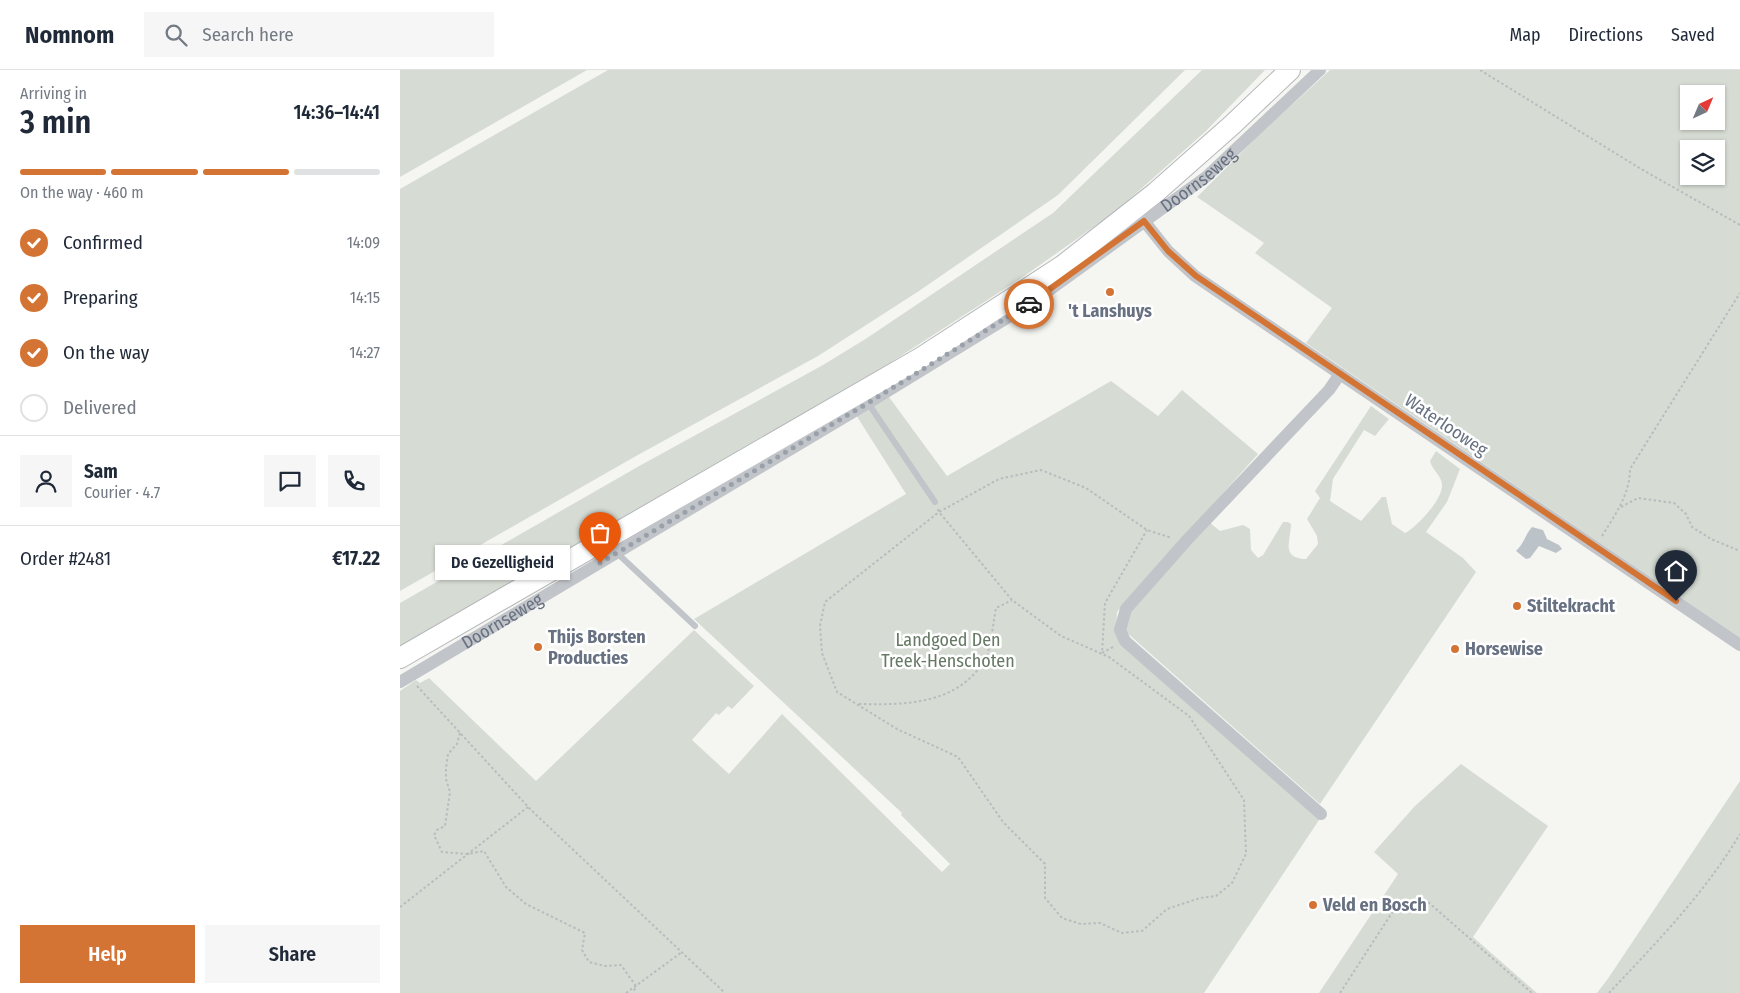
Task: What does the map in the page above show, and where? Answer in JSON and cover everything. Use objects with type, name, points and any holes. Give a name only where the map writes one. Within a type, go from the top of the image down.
[{"type":"main road","name":"Doornseweg","points":[[403,672],[922,358],[1062,266],[1155,193],[1232,126],[1290,70]]},
{"type":"street","name":"Doornseweg","points":[[403,672],[616,553],[1033,302],[1206,176],[1320,70]]},
{"type":"street","name":"Waterlooweg","points":[[1144,221],[1157,239],[1186,269],[1740,645]]},
{"type":"street","points":[[1321,814],[1124,640],[1120,630],[1126,609],[1187,540],[1329,390],[1340,374]]},
{"type":"lane","points":[[868,403],[936,502]]},
{"type":"lane","points":[[616,553],[695,626]]},
{"type":"path","points":[[1480,70],[1641,169],[1740,225]]},
{"type":"path","points":[[1596,547],[1619,507],[1630,483],[1630,469],[1740,293]]},
{"type":"path","points":[[939,512],[1012,600],[1062,636],[1102,653],[1189,716],[1244,800],[1246,854],[1232,883],[1216,896],[1200,898],[1167,909],[1142,931],[1122,933],[1100,923],[1081,924],[1062,918],[1046,898],[1044,864],[1003,822],[958,756],[897,729],[837,692],[822,653],[820,626],[825,602],[939,512],[1000,479],[1041,470],[1086,488],[1147,530],[1187,540]]},
{"type":"path","points":[[1619,507],[1638,498],[1674,503],[1686,514],[1692,527],[1711,539],[1740,550]]},
{"type":"path","points":[[1102,653],[1105,604],[1147,530]]},
{"type":"path","points":[[858,704],[926,701],[962,687],[985,660],[996,608],[1012,600]]},
{"type":"path","points":[[1102,653],[1124,640]]},
{"type":"path","points":[[403,672],[528,806],[725,993]]},
{"type":"path","points":[[460,733],[457,744],[448,754],[446,779],[450,792],[445,826],[437,830],[434,836],[442,852],[467,854],[484,851],[506,887],[526,904],[585,933],[582,950],[588,962],[605,966],[620,966],[636,986]]},
{"type":"path","points":[[400,907],[528,806]]},
{"type":"path","points":[[1609,993],[1693,900],[1723,862],[1740,834]]},
{"type":"path","points":[[1340,993],[1394,908],[1428,902],[1532,993]]},
{"type":"path","points":[[626,993],[682,952]]},
{"type":"path","points":[[634,993],[636,986]]},
{"type":"green space","points":[[400,70],[587,70],[400,177]]},
{"type":"green space","points":[[608,70],[1185,70],[1058,195],[919,291],[818,356],[636,456],[400,591],[400,189]]},
{"type":"green space","points":[[1202,70],[1265,70],[1206,131],[1115,212],[1020,279],[876,372],[400,647],[400,603],[641,465],[823,365],[867,338],[1053,213]]},
{"type":"green space","points":[[1330,70],[1740,70],[1740,638],[1306,343],[1332,308],[1255,253],[1264,243],[1197,197],[1258,136]]},
{"type":"green space","name":"Landgoed Den Treek-Henschoten","points":[[1111,381],[1158,416],[1182,390],[1258,454],[1117,612],[1116,630],[1321,817],[1204,993],[400,993],[400,691],[416,680],[420,683],[429,678],[536,781],[694,630],[754,686],[732,709],[728,706],[719,715],[716,713],[692,740],[729,774],[782,714],[942,872],[950,864],[901,815],[902,813],[694,619],[906,494],[856,415],[889,397],[947,476]]},
{"type":"green space","points":[[1371,406],[1389,419],[1375,436],[1364,430],[1333,479],[1330,501],[1361,521],[1382,497],[1386,497],[1392,524],[1405,533],[1416,525],[1434,505],[1441,491],[1442,482],[1430,461],[1436,451],[1460,469],[1447,502],[1426,532],[1463,558],[1476,572],[1320,804],[1125,631],[1131,610],[1209,522],[1220,531],[1243,525],[1250,529],[1251,550],[1258,558],[1263,555],[1283,522],[1288,522],[1291,524],[1290,552],[1298,558],[1306,559],[1318,544],[1317,536],[1307,519],[1320,498],[1315,491]]},
{"type":"green space","points":[[1461,764],[1548,826],[1473,937],[1537,993],[1319,993],[1398,874],[1374,852],[1415,806]]},
{"type":"green space","points":[[1740,781],[1740,993],[1597,993],[1607,980]]},
{"type":"shaded area","points":[[1532,527],[1543,530],[1547,539],[1559,545],[1562,549],[1556,553],[1539,546],[1530,558],[1526,559],[1516,551]]},
{"type":"way so far","points":[[600,563],[868,403],[1029,304]]},
{"type":"place","name":"'t Lanshuys","points":[[1110,292]]},
{"type":"place","name":"De Gezelligheid","points":[[600,563]]},
{"type":"place","name":"Stiltekracht","points":[[1517,606]]},
{"type":"place","name":"Thijs Borsten Producties","points":[[538,647]]},
{"type":"place","name":"Horsewise","points":[[1455,649]]},
{"type":"place","name":"Veld en Bosch","points":[[1313,905]]},
{"type":"route","points":[[1029,304],[1144,221],[1153,234],[1186,269],[1676,601]]}]
